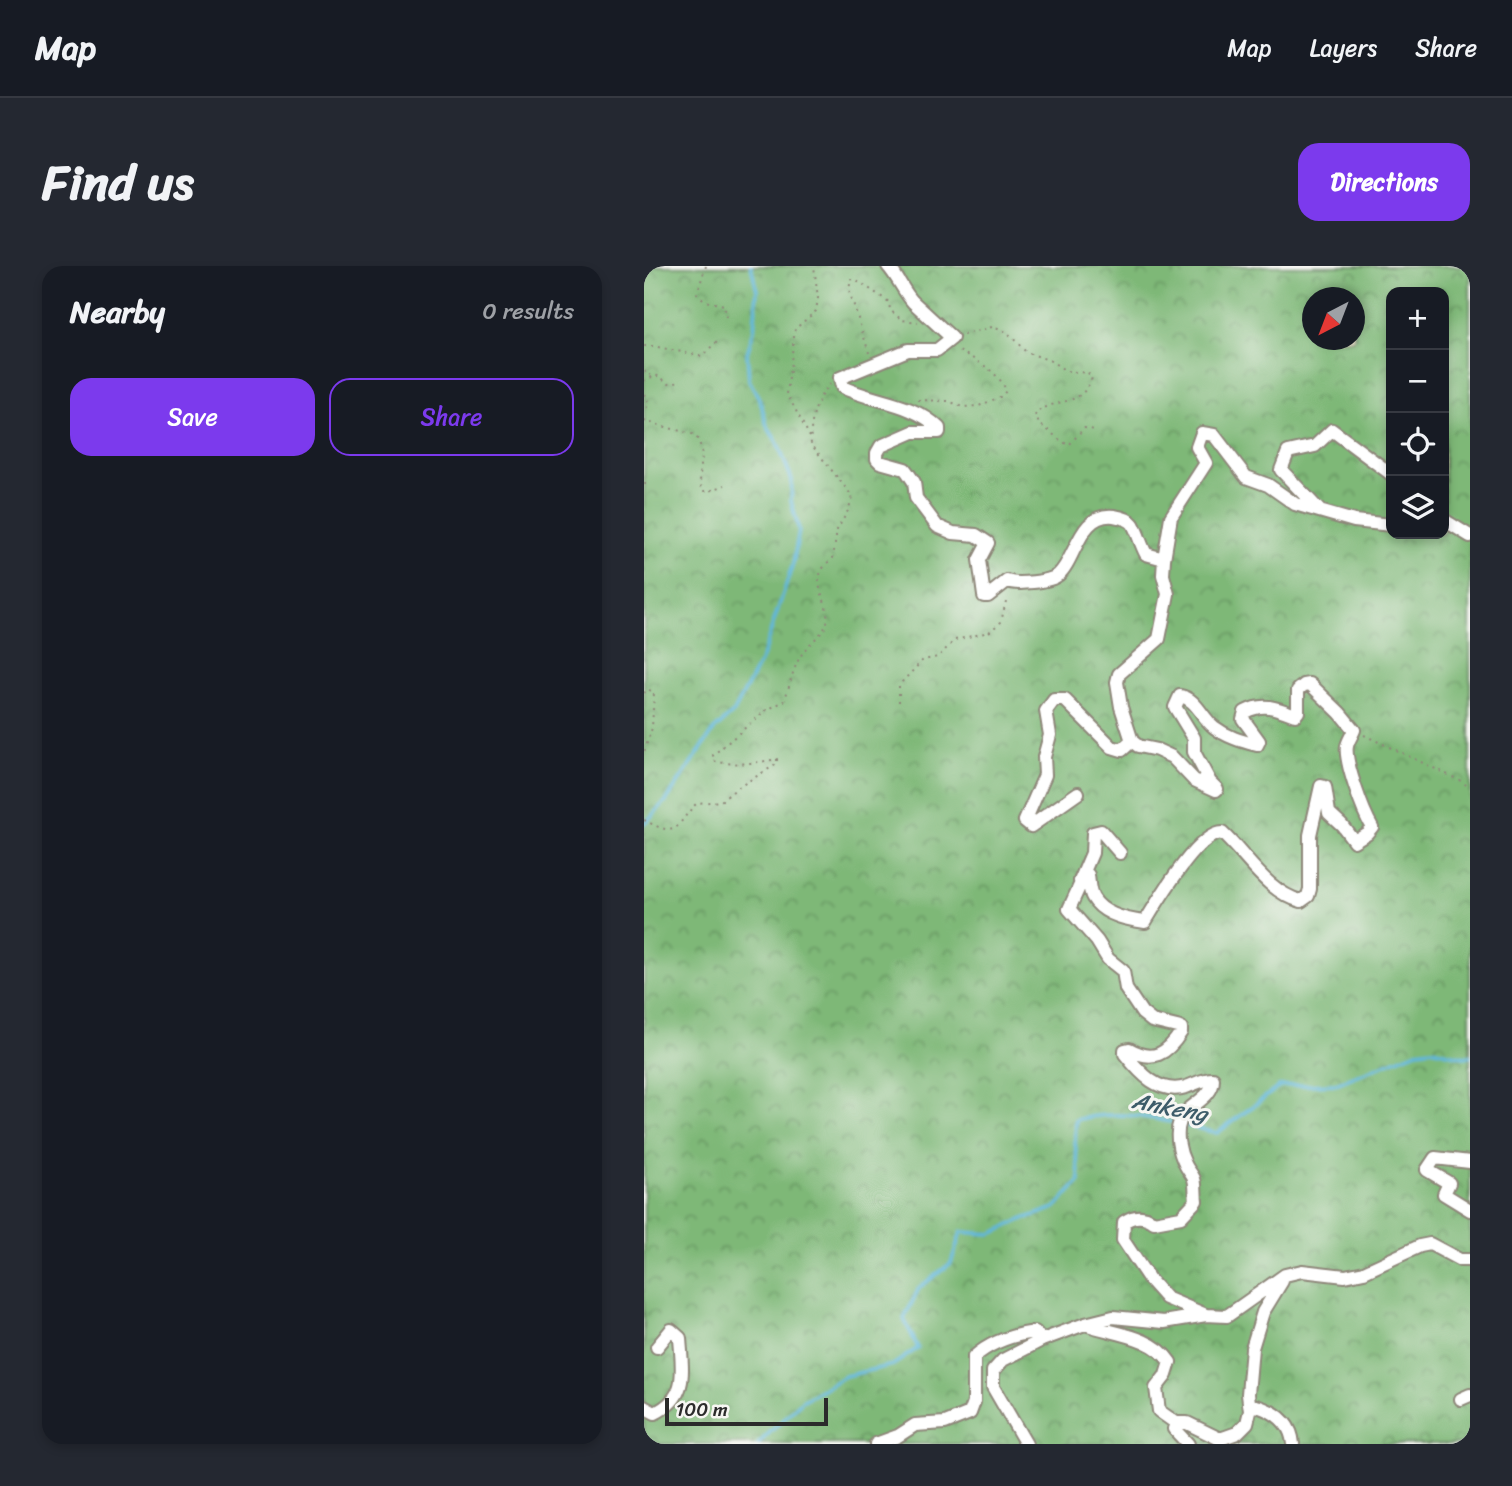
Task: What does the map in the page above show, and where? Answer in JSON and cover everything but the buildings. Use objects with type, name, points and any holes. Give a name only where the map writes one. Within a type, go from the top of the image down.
[{"type":"street","points":[[888,266],[898,277],[907,296],[949,341],[937,350],[908,350],[840,378],[842,387],[902,406],[939,428],[939,432],[913,432],[881,446],[877,459],[908,473],[914,482],[916,498],[937,526],[953,533],[976,535],[988,543],[979,560],[984,596],[988,596],[1007,581],[1014,584],[1025,580],[1047,582],[1057,576],[1065,568],[1070,553],[1083,533],[1094,521],[1108,515],[1132,522],[1146,554],[1164,559]]},
{"type":"street","points":[[1320,511],[1281,470],[1288,452],[1315,446],[1332,430],[1386,470]]},
{"type":"street","points":[[1078,884],[1085,874],[1088,875],[1092,897],[1099,905],[1123,920],[1145,922],[1161,895],[1196,848],[1215,833],[1222,833],[1272,885],[1292,899],[1301,901],[1308,896],[1310,889],[1310,835],[1321,786],[1325,787],[1329,813],[1354,841],[1371,827],[1355,787],[1346,748],[1354,730],[1310,684],[1298,690],[1298,712],[1295,715],[1268,705],[1245,712],[1243,719],[1259,741],[1257,745],[1230,737],[1213,726],[1186,696],[1180,696],[1175,707],[1194,738],[1194,752],[1216,790],[1194,780],[1172,757],[1138,746],[1132,741],[1121,707],[1117,682],[1124,669],[1136,662],[1159,639],[1168,594],[1163,575],[1171,517],[1206,463],[1197,447],[1202,433],[1214,435],[1246,477],[1268,485],[1295,504],[1354,521],[1386,524]]},
{"type":"street","points":[[1449,523],[1470,536]]},
{"type":"street","points":[[1078,793],[1031,826],[1025,821],[1045,775],[1044,757],[1050,735],[1046,711],[1054,700],[1065,700],[1112,747],[1122,750],[1132,741]]},
{"type":"street","points":[[1120,853],[1101,831],[1093,833],[1092,853],[1069,909],[1097,941],[1108,959],[1123,971],[1126,989],[1132,1000],[1152,1021],[1181,1028],[1181,1032],[1167,1050],[1156,1055],[1142,1056],[1129,1049],[1125,1050],[1125,1055],[1151,1082],[1161,1086],[1184,1088],[1213,1079],[1214,1083],[1206,1095],[1180,1118],[1178,1130],[1184,1163],[1194,1179],[1196,1201],[1181,1217],[1154,1222],[1146,1217],[1130,1217],[1124,1222],[1123,1240],[1149,1279],[1166,1298],[1206,1315]]},
{"type":"street","points":[[1470,1162],[1435,1158],[1427,1170],[1449,1183],[1444,1194],[1470,1209]]},
{"type":"street","points":[[1026,1444],[993,1387],[993,1371],[1003,1360],[1042,1340],[1084,1324],[1113,1317],[1164,1322],[1206,1315],[1227,1316],[1285,1275],[1302,1271],[1345,1276],[1364,1272],[1430,1244],[1460,1260],[1470,1260]]},
{"type":"street","points":[[1084,1324],[1149,1343],[1162,1351],[1170,1362],[1166,1375],[1156,1388],[1159,1411],[1177,1423],[1187,1423],[1220,1439],[1237,1433],[1247,1423],[1250,1411],[1248,1394],[1252,1348],[1263,1312],[1285,1275]]},
{"type":"street","points":[[644,1407],[655,1413],[666,1408],[680,1390],[680,1338],[671,1330],[657,1347]]},
{"type":"street","points":[[876,1444],[898,1436],[915,1425],[945,1423],[970,1413],[974,1402],[974,1357],[983,1349],[1019,1334],[1035,1332],[1042,1340]]},
{"type":"street","points":[[1249,1404],[1272,1412],[1286,1422],[1293,1436],[1293,1444]]},
{"type":"street","points":[[1177,1423],[1174,1429],[1188,1444]]},
{"type":"path","points":[[706,266],[697,293],[705,301],[724,305],[726,317]]},
{"type":"path","points":[[644,820],[670,831],[681,825],[696,803],[721,801],[777,764],[777,759],[749,764],[721,763],[713,761],[713,755],[765,711],[784,701],[794,667],[808,645],[826,626],[828,616],[819,589],[819,580],[824,565],[833,558],[837,530],[849,509],[852,496],[815,450],[811,437],[787,394],[795,329],[816,311],[818,298],[814,266]]},
{"type":"path","points":[[868,367],[869,350],[849,290],[851,279],[889,302],[890,310],[902,320],[919,322],[928,316]]},
{"type":"path","points":[[949,341],[992,327],[1006,332],[1026,352],[1051,361],[1066,371],[1088,373],[1093,378],[1082,395],[1069,402],[1043,408],[1035,414],[1039,424],[1061,442],[1069,445],[1084,428],[1095,430]]},
{"type":"path","points":[[911,398],[932,402],[949,401],[962,407],[979,405],[1002,396],[1006,391],[1004,385],[979,361],[949,341]]},
{"type":"path","points":[[644,346],[701,356],[717,342]]},
{"type":"path","points":[[644,371],[652,376]]},
{"type":"path","points":[[644,381],[656,375],[669,383],[681,381]]},
{"type":"path","points":[[811,437],[818,399],[827,385],[840,378]]},
{"type":"path","points":[[644,394],[649,404],[644,411]]},
{"type":"path","points":[[644,421],[695,435],[701,444],[704,460],[699,480],[704,491],[725,485]]},
{"type":"path","points":[[899,702],[899,685],[923,660],[937,657],[955,640],[989,632],[1001,622],[1014,584]]},
{"type":"path","points":[[644,693],[648,689],[654,693],[652,728],[644,752]]},
{"type":"path","points":[[1354,730],[1461,781],[1470,788]]},
{"type":"green space","points":[[644,266],[1470,266],[1470,1444],[644,1444]]},
{"type":"waterway","points":[[644,824],[666,801],[714,730],[734,712],[761,660],[793,564],[799,530],[791,501],[792,480],[777,442],[767,426],[760,400],[749,380],[747,353],[754,330],[757,290],[751,266]]},
{"type":"waterway","name":"Ankeng","points":[[758,1444],[802,1401],[845,1376],[893,1365],[918,1348],[904,1319],[919,1288],[951,1263],[961,1232],[991,1234],[1055,1208],[1080,1181],[1075,1143],[1076,1120],[1094,1116],[1129,1116],[1217,1133],[1280,1086],[1336,1084],[1417,1051],[1432,1049],[1470,1056]]},
{"type":"waterway","points":[[644,1439],[652,1444]]}]
